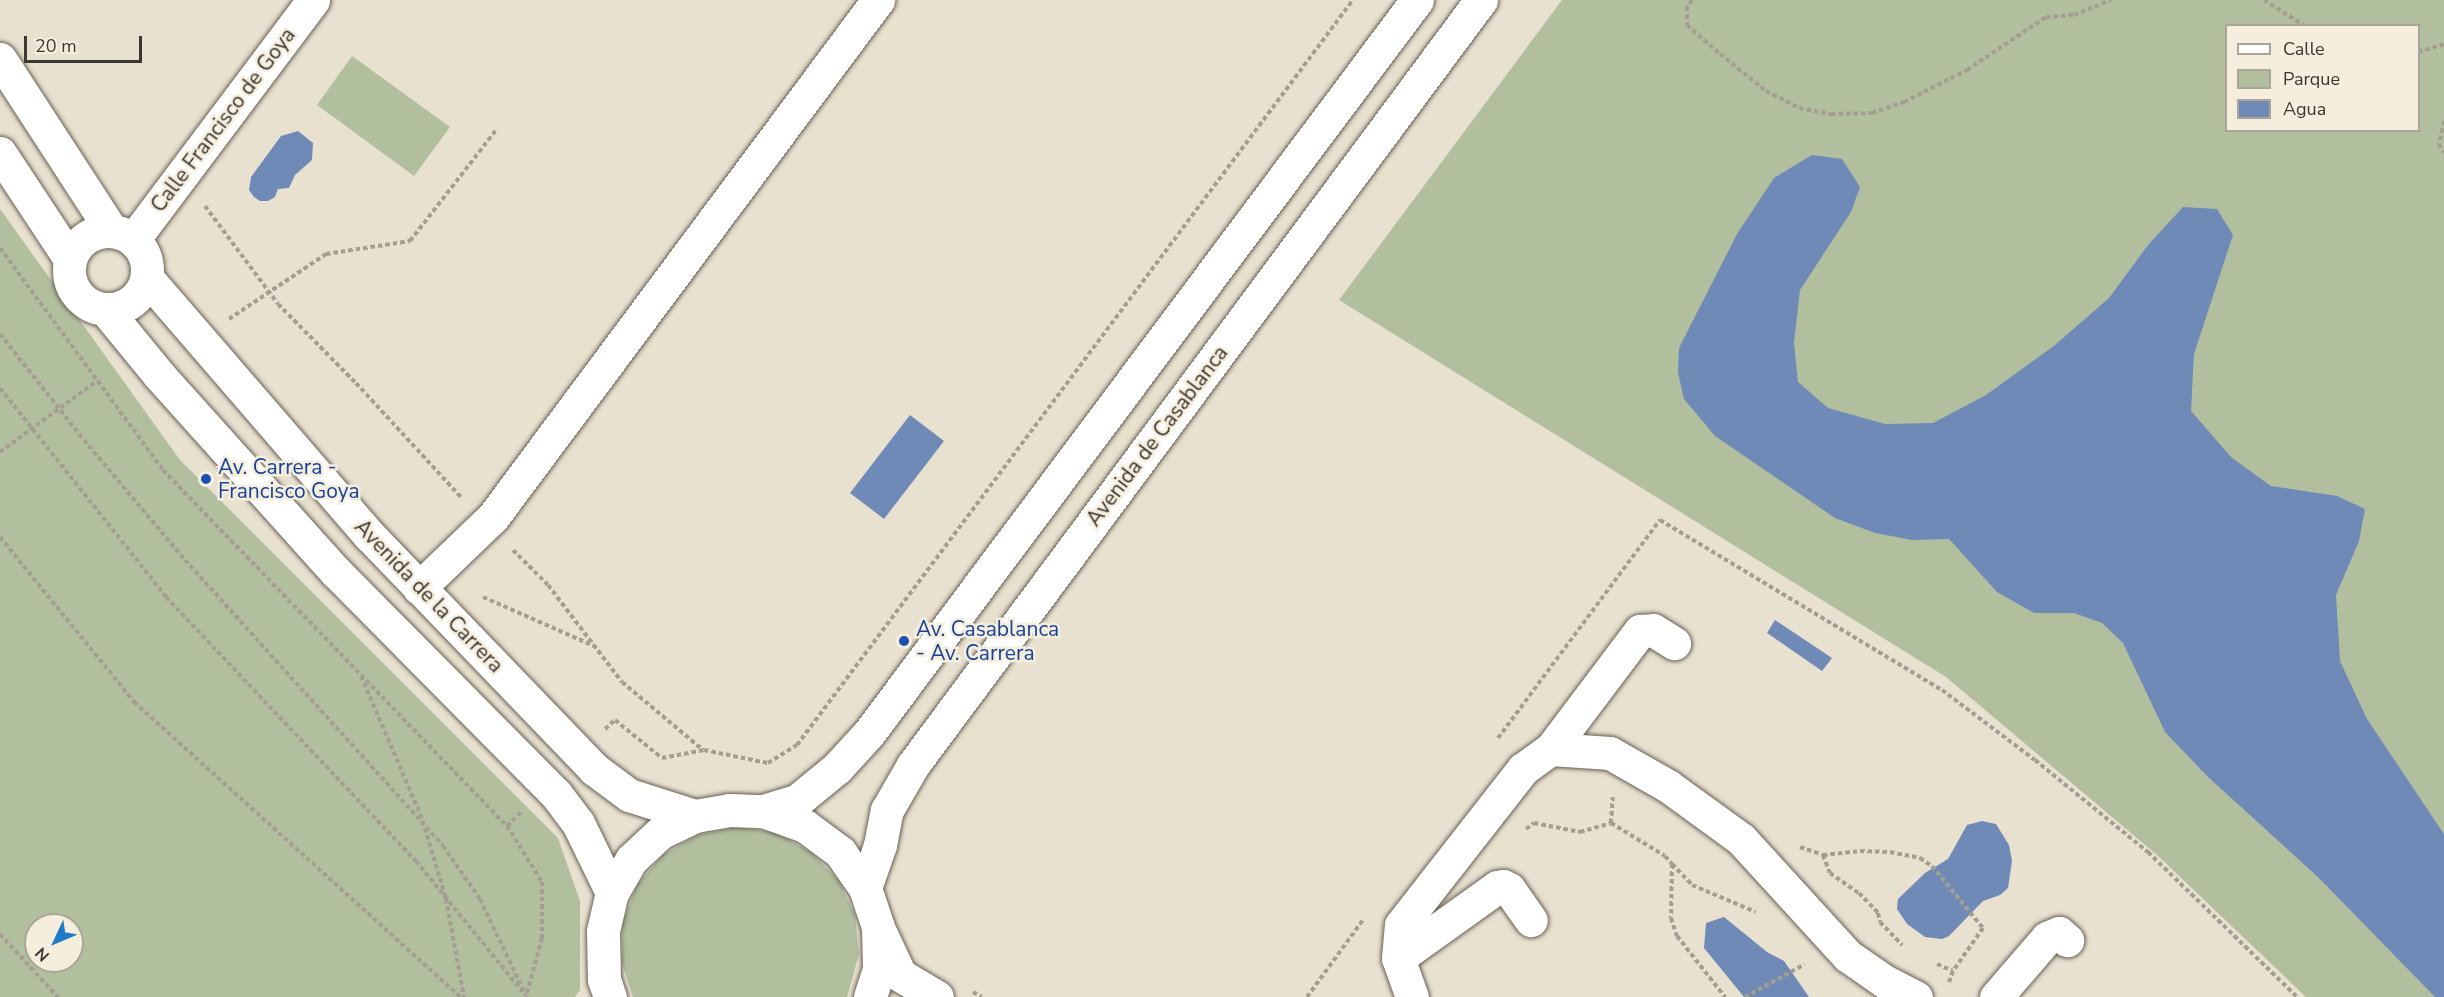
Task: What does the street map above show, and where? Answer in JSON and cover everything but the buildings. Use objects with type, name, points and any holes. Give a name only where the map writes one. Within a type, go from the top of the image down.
[{"type":"street","name":"Calle Francisco de Goya","points":[[122,235],[313,0]]},
{"type":"street","points":[[419,588],[486,523],[878,0]]},
{"type":"street","points":[[763,811],[798,800],[837,768],[869,733],[1417,0]]},
{"type":"street","name":"Avenida de Casablanca","points":[[865,888],[880,845],[886,810],[913,765],[1480,0]]},
{"type":"street","name":"Avenida de la Carrera","points":[[0,59],[122,235],[142,251],[147,264],[147,278],[363,528],[594,769],[629,795],[695,816]]},
{"type":"street","points":[[0,153],[70,259]]},
{"type":"street","points":[[122,235],[94,234],[79,243],[70,259],[69,276],[76,292],[88,304],[105,309],[124,306],[139,295],[147,278]]},
{"type":"street","points":[[105,309],[159,375],[336,572],[556,794],[578,823],[612,893]]},
{"type":"street","points":[[1412,997],[1398,958],[1401,925],[1523,769],[1551,749],[1640,631],[1653,630],[1674,643]]},
{"type":"street","points":[[1551,749],[1610,753],[1668,786],[1741,839],[1848,956],[1884,981],[1916,997]]},
{"type":"street","points":[[603,992],[603,931],[612,893],[632,859],[660,833],[695,816],[729,810],[763,811],[805,826],[840,852],[865,888],[878,927],[900,975],[950,993]]},
{"type":"street","points":[[1398,958],[1503,885],[1509,889],[1532,920]]},
{"type":"street","points":[[870,997],[879,969],[878,927]]},
{"type":"street","points":[[1996,997],[2047,938],[2059,933],[2067,940]]},
{"type":"path","points":[[580,754],[615,720],[663,758],[704,750],[768,763],[797,745],[1353,0]]},
{"type":"path","points":[[1692,0],[1687,7],[1687,25],[1720,54],[1766,91],[1799,108],[1831,114],[1872,113],[1904,102],[1967,70],[2046,17],[2074,15],[2111,0]]},
{"type":"path","points":[[2264,0],[2303,24]]},
{"type":"path","points":[[2420,51],[2444,44]]},
{"type":"path","points":[[2444,121],[2439,144],[2444,153]]},
{"type":"path","points":[[226,321],[326,254],[410,241],[496,130]]},
{"type":"path","points":[[204,206],[270,292],[429,465],[548,585],[622,682],[704,750]]},
{"type":"path","points":[[0,248],[163,470],[507,826],[542,882],[542,938],[526,997]]},
{"type":"path","points":[[0,334],[193,569],[443,846],[480,899],[526,997]]},
{"type":"path","points":[[0,452],[58,407],[97,381]]},
{"type":"path","points":[[0,388],[166,597],[416,861],[526,997]]},
{"type":"path","points":[[1497,739],[1660,520],[1942,690],[2035,760],[2148,852],[2297,997]]},
{"type":"path","points":[[0,537],[134,702],[462,997]]},
{"type":"path","points":[[478,595],[595,646]]},
{"type":"path","points":[[359,673],[424,824],[446,899],[462,997]]},
{"type":"path","points":[[1516,835],[1533,823],[1580,832],[1611,823],[1665,856],[1672,864],[1671,918],[1677,936],[1725,997]]},
{"type":"path","points":[[1759,857],[1777,838],[1823,855],[1860,851],[1890,852],[1920,858],[1932,866],[1983,928],[1953,971],[1947,988]]},
{"type":"path","points":[[1823,855],[1830,873],[1859,893],[1878,913],[1880,922],[1908,952]]},
{"type":"path","points":[[1307,997],[1370,911]]},
{"type":"path","points":[[0,934],[58,997]]},
{"type":"path","points":[[1935,963],[1953,971]]},
{"type":"path","points":[[1745,997],[1799,967]]},
{"type":"path","points":[[950,993],[982,997]]},
{"type":"green space","points":[[1562,0],[2444,0],[2444,997],[2306,997],[2157,855],[1946,677],[1339,300]]},
{"type":"green space","points":[[352,56],[450,127],[414,176],[317,105]]},
{"type":"green space","points":[[0,209],[180,460],[558,838],[580,901],[580,990],[575,997],[0,997]]},
{"type":"green space","points":[[738,827],[777,833],[812,853],[839,881],[855,915],[859,954],[847,997],[633,997],[622,963],[623,922],[637,885],[663,855],[698,835]]},
{"type":"water","points":[[298,131],[313,143],[312,160],[295,175],[289,188],[278,189],[275,197],[268,201],[260,201],[249,190],[251,177],[281,136]]},
{"type":"water","points":[[1812,155],[1842,159],[1860,187],[1851,212],[1800,290],[1794,343],[1798,382],[1828,408],[1885,424],[1933,423],[1986,395],[2055,345],[2109,298],[2148,245],[2183,207],[2217,209],[2233,235],[2194,354],[2191,411],[2232,458],[2271,486],[2337,496],[2365,509],[2359,541],[2336,595],[2340,661],[2367,719],[2444,834],[2444,997],[2435,997],[2319,878],[2207,776],[2165,732],[2123,643],[2102,623],[2074,613],[2034,613],[1997,592],[1949,539],[1912,540],[1875,533],[1835,518],[1715,436],[1684,399],[1678,373],[1679,348],[1737,234],[1774,178]]},
{"type":"water","points":[[910,415],[944,441],[884,519],[850,493]]},
{"type":"water","points":[[1775,620],[1832,658],[1822,671],[1767,633]]},
{"type":"water","points":[[1982,821],[1996,824],[2009,845],[2012,861],[2008,888],[2000,895],[1983,901],[1949,936],[1942,939],[1925,937],[1907,924],[1897,909],[1898,899],[1925,873],[1948,859],[1967,825]]},
{"type":"water","points":[[1724,917],[1767,952],[1784,961],[1809,997],[1744,997],[1704,948],[1706,923]]},
{"type":"place","name":"Av. Carrera - Francisco Goya","points":[[206,479]]},
{"type":"place","name":"Av. Casablanca - Av. Carrera","points":[[904,641]]}]
